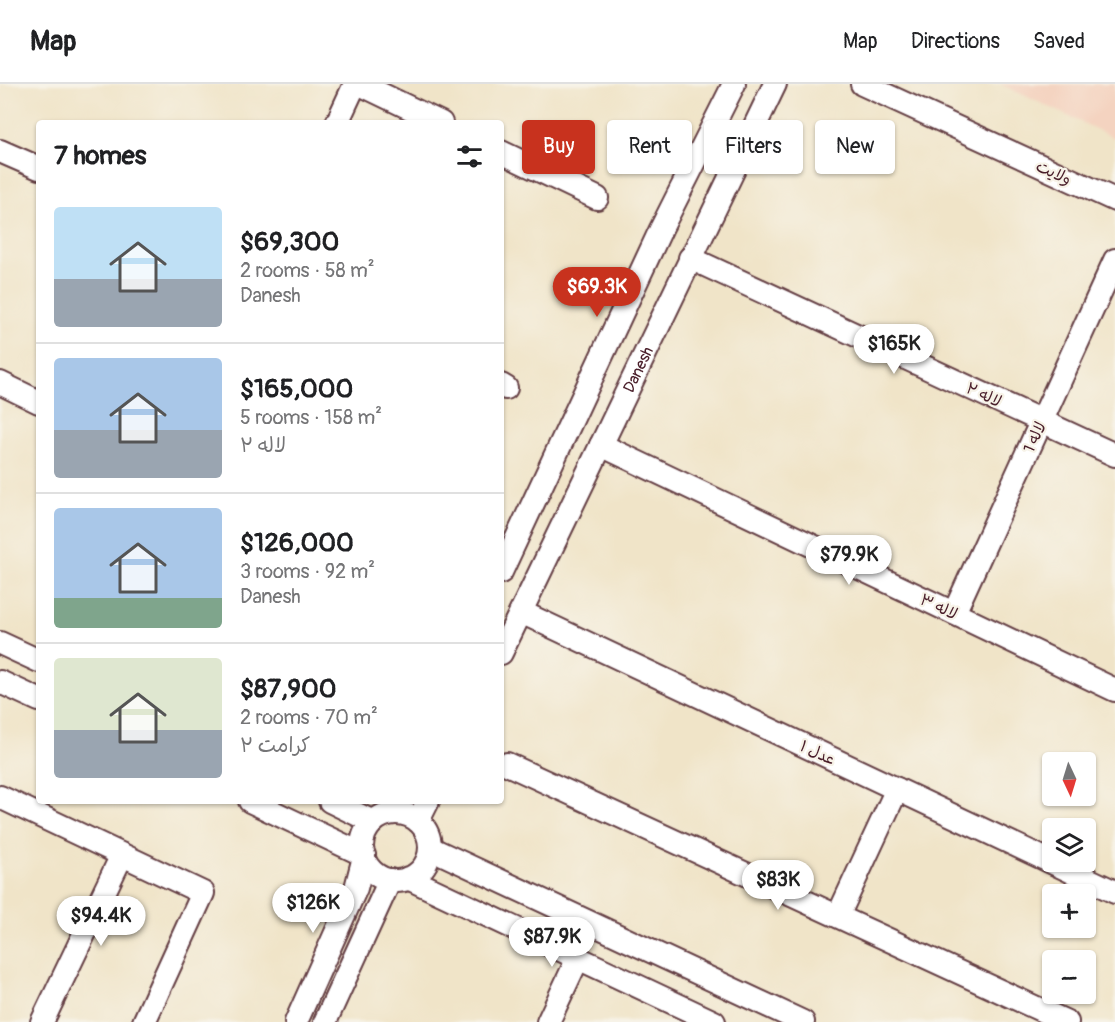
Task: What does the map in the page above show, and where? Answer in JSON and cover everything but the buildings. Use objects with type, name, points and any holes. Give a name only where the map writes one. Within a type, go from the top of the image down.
[{"type":"street","points":[[339,120],[358,84],[435,120]]},
{"type":"street","points":[[504,566],[661,229],[734,84]]},
{"type":"street","name":"Danesh","points":[[504,647],[775,84]]},
{"type":"street","name":"ولایت","points":[[862,84],[1115,200]]},
{"type":"street","points":[[0,151],[36,167]]},
{"type":"street","points":[[504,153],[597,198]]},
{"type":"street","name":"لاله ۲","points":[[690,258],[1115,455]]},
{"type":"street","name":"لاله 1","points":[[954,613],[1115,260]]},
{"type":"street","points":[[0,383],[36,401]]},
{"type":"street","name":"لاله ۳","points":[[601,445],[1115,690]]},
{"type":"street","name":"عدل ۱","points":[[521,612],[1115,892]]},
{"type":"street","points":[[0,643],[36,661]]},
{"type":"street","points":[[0,682],[36,699]]},
{"type":"street","points":[[507,764],[1067,1022]]},
{"type":"street","points":[[838,916],[897,789]]},
{"type":"street","points":[[1,799],[203,893],[144,1022]]},
{"type":"street","points":[[256,804],[364,856],[374,872],[399,879],[578,958],[708,1021]]},
{"type":"street","points":[[325,1022],[399,879],[423,866],[430,848],[427,833],[418,821],[402,813],[383,813],[343,804]]},
{"type":"street","points":[[418,821],[426,804]]},
{"type":"street","points":[[296,1022],[356,888],[364,856],[364,837],[383,813]]},
{"type":"street","points":[[430,848],[803,1022]]},
{"type":"street","points":[[42,1022],[123,855]]},
{"type":"street","points":[[548,1022],[578,958]]},
{"type":"shaded area","points":[[1000,84],[1115,84],[1115,138]]}]
